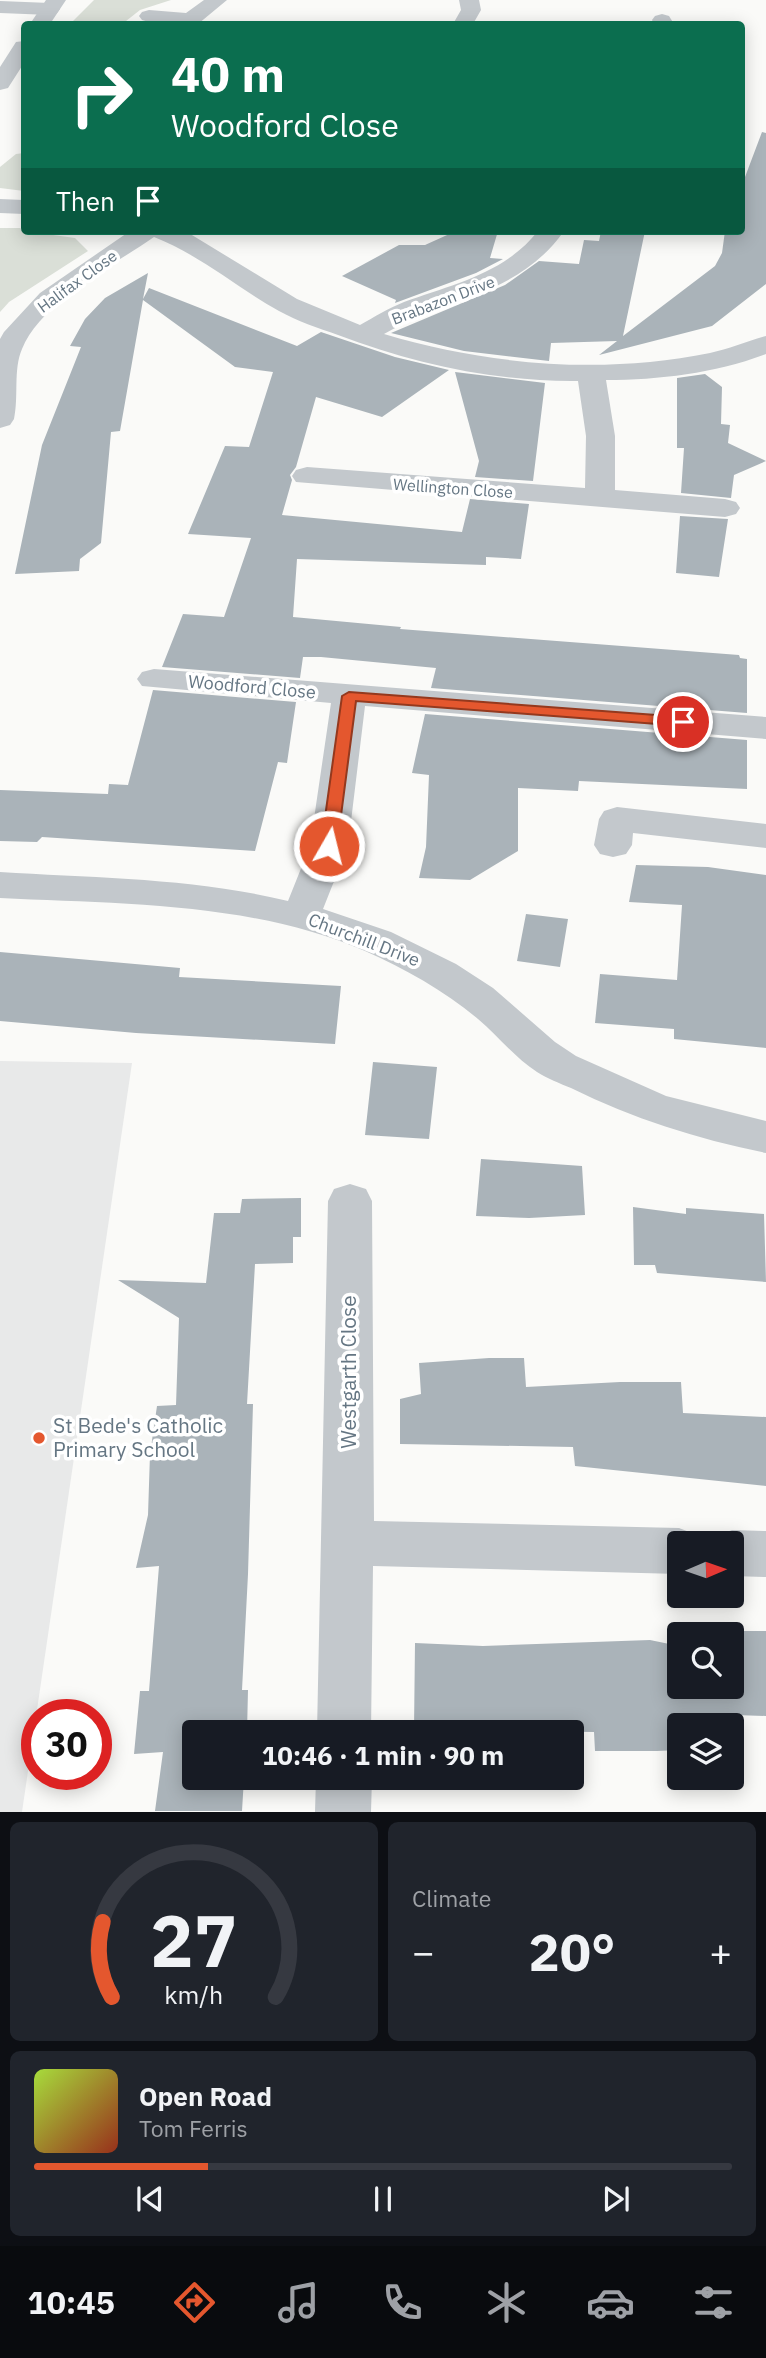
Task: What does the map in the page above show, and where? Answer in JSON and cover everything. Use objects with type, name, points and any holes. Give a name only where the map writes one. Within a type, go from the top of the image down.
[{"type":"street","points":[[188,21],[217,0]]},
{"type":"street","points":[[465,21],[471,10],[469,0]]},
{"type":"street","points":[[0,7],[49,11]]},
{"type":"street","points":[[149,16],[181,21]]},
{"type":"street","points":[[0,83],[21,52]]},
{"type":"street","points":[[0,206],[21,207]]},
{"type":"street","name":"Halifax Close","points":[[0,419],[4,405],[2,372],[8,350],[30,316],[141,235]]},
{"type":"street","points":[[169,235],[211,254],[289,306],[406,350],[481,366],[515,371],[591,374],[677,367],[717,360],[766,344]]},
{"type":"street","name":"Brabazon Drive","points":[[361,335],[410,310],[496,280],[524,262],[548,235]]},
{"type":"street","points":[[591,374],[601,416],[603,442],[598,499]]},
{"type":"street","name":"Wellington Close","points":[[307,477],[725,508]]},
{"type":"street","name":"Woodford Close","points":[[154,679],[766,728]]},
{"type":"street","points":[[301,915],[329,846],[349,696]]},
{"type":"street","points":[[613,845],[617,819],[766,836]]},
{"type":"street","name":"Churchill Drive","points":[[0,885],[187,897],[301,915],[362,936],[426,965],[485,1002],[550,1060],[608,1090],[654,1109],[710,1126],[766,1137]]},
{"type":"street","name":"Westgarth Close","points":[[344,1720],[350,1201]]},
{"type":"street","points":[[348,1542],[667,1551]]},
{"type":"street","points":[[744,1553],[766,1554]]},
{"type":"street","points":[[343,1812],[344,1790]]},
{"type":"shaded area","points":[[94,0],[171,0],[140,10],[126,21],[73,21]]},
{"type":"shaded area","points":[[21,153],[21,191],[0,188],[0,167],[16,154]]},
{"type":"shaded area","points":[[0,228],[20,228],[21,235],[75,238],[88,251],[9,302],[0,312]]},
{"type":"shaded area","name":"St Bede's Catholic Primary School","points":[[0,1061],[132,1063],[39,1699],[21,1699],[21,1790],[25,1790],[22,1812],[0,1812]]},
{"type":"building","points":[[762,132],[766,133],[766,284],[712,326],[599,355],[617,341],[551,343],[549,361],[464,351],[391,333],[505,285],[539,261],[579,264],[584,240],[599,241],[600,235],[644,235],[623,336],[715,266],[722,253],[724,235],[745,235],[745,177]]},
{"type":"building","points":[[447,235],[497,235],[490,258],[503,259],[476,273],[395,303],[396,300],[342,276],[399,245],[425,245]]},
{"type":"building","points":[[148,273],[143,299],[149,288],[297,346],[321,332],[395,357],[449,370],[382,417],[316,397],[296,467],[290,475],[292,480],[282,515],[462,532],[470,499],[529,504],[521,559],[486,557],[486,565],[297,559],[293,617],[401,627],[400,629],[739,655],[740,658],[747,659],[747,713],[431,688],[436,668],[321,657],[303,657],[300,678],[162,667],[183,614],[224,617],[251,538],[188,534],[225,446],[249,447],[273,372],[235,367],[143,300],[120,431],[111,432],[101,543],[80,559],[79,571],[15,574],[42,445],[81,347],[70,346],[85,319],[105,298]]},
{"type":"building","points":[[455,372],[545,383],[533,481],[475,477],[479,461]]},
{"type":"building","points":[[705,374],[722,387],[721,424],[730,425],[728,443],[766,461],[734,475],[731,498],[681,493],[684,448],[677,448],[677,378]]},
{"type":"building","points":[[680,516],[728,519],[719,577],[676,573]]},
{"type":"building","points":[[153,690],[296,702],[287,763],[278,762],[255,851],[42,837],[37,842],[0,841],[0,790],[108,794],[109,784],[128,785]]},
{"type":"building","points":[[425,714],[747,740],[747,789],[579,781],[578,791],[518,788],[518,851],[470,880],[419,878],[426,847],[429,775],[412,773]]},
{"type":"building","points":[[636,865],[708,867],[766,875],[766,1048],[674,1039],[674,1029],[595,1023],[600,974],[677,980],[682,905],[629,902]]},
{"type":"building","points":[[526,914],[568,919],[560,967],[517,961]]},
{"type":"building","points":[[0,952],[180,968],[179,977],[341,986],[335,1044],[136,1033],[0,1021]]},
{"type":"building","points":[[373,1062],[437,1067],[429,1139],[365,1135]]},
{"type":"building","points":[[481,1159],[582,1166],[585,1215],[529,1218],[476,1216]]},
{"type":"building","points":[[301,1198],[301,1237],[293,1237],[293,1263],[255,1264],[247,1404],[253,1404],[242,1690],[248,1690],[247,1720],[182,1720],[182,1790],[243,1790],[242,1811],[155,1811],[163,1752],[134,1754],[140,1691],[149,1691],[159,1566],[136,1568],[148,1515],[150,1454],[157,1406],[176,1405],[179,1318],[118,1280],[206,1283],[214,1213],[240,1213],[242,1199]]},
{"type":"building","points":[[633,1207],[686,1214],[686,1208],[764,1214],[766,1282],[657,1273],[655,1265],[634,1265]]},
{"type":"building","points":[[524,1358],[526,1387],[681,1382],[683,1413],[766,1417],[766,1486],[575,1466],[573,1447],[400,1444],[400,1399],[421,1394],[419,1363]]},
{"type":"building","points":[[744,1631],[766,1631],[766,1716],[744,1715],[744,1713],[667,1713],[667,1751],[657,1751],[595,1751],[594,1732],[584,1732],[584,1720],[414,1720],[415,1643],[483,1646],[650,1640],[667,1644],[667,1699],[744,1699]]},
{"type":"place","name":"St Bede's Catholic Primary School","points":[[39,1438]]},
{"type":"route","points":[[329,846],[349,696],[683,722]]}]
